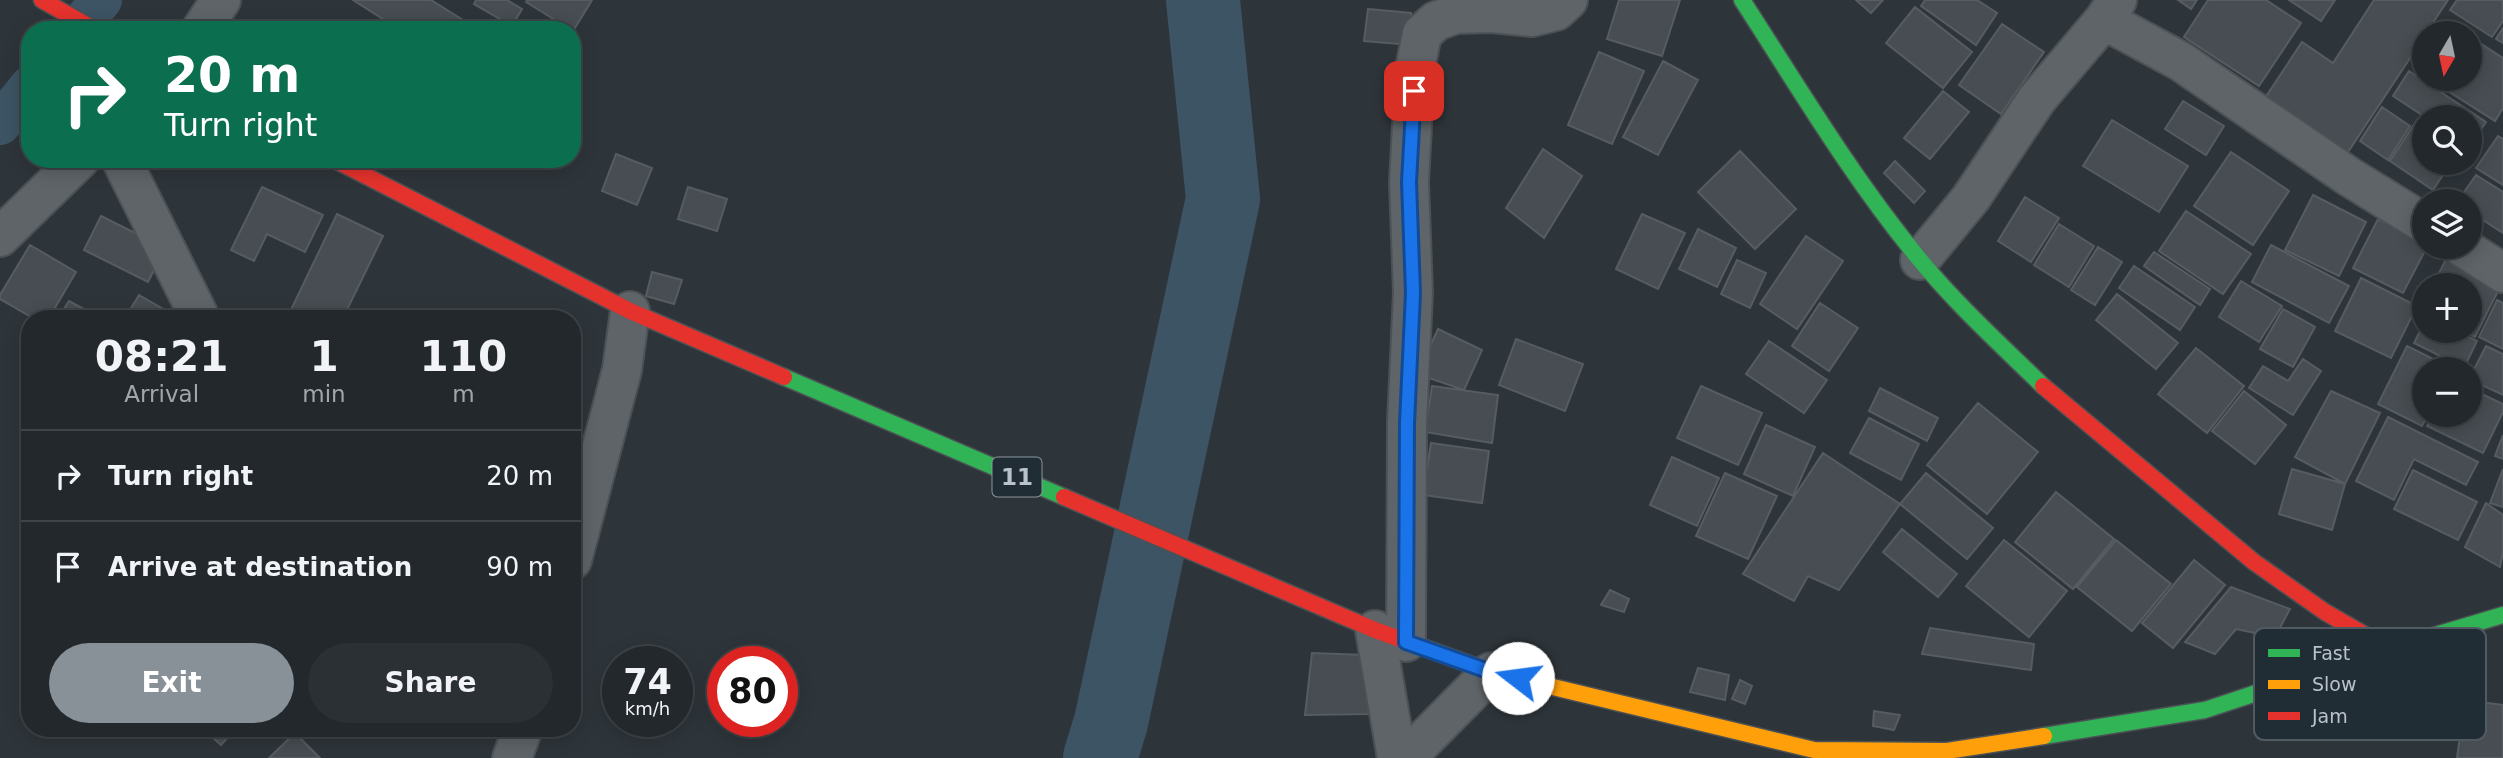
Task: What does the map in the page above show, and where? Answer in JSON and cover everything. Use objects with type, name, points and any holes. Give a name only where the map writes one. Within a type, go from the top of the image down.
[{"type":"main road","points":[[42,0],[79,21]]},
{"type":"main road","points":[[1742,0],[1852,170],[1920,260],[1962,306],[2055,398],[2169,494],[2254,562],[2354,628]]},
{"type":"main road","name":"11","points":[[351,168],[630,311],[1307,602],[1491,672],[1814,750],[1947,751],[2205,710],[2254,694]]},
{"type":"main road","name":"11","points":[[2459,628],[2503,615]]},
{"type":"street","points":[[207,21],[221,0]]},
{"type":"street","points":[[1397,758],[1391,636],[1407,423],[1413,293],[1409,182],[1415,69],[1422,34],[1436,21],[1456,14],[1491,13],[1532,17],[1556,11],[1568,0]]},
{"type":"street","points":[[1920,260],[1971,198],[2037,99],[2111,10],[2180,61],[2348,176],[2412,216]]},
{"type":"street","points":[[0,237],[71,168]]},
{"type":"street","points":[[125,168],[196,310]]},
{"type":"street","points":[[2482,259],[2503,272]]},
{"type":"street","points":[[581,526],[622,370],[630,311]]},
{"type":"street","points":[[1406,758],[1491,672]]},
{"type":"street","points":[[512,758],[520,737]]},
{"type":"building","points":[[353,0],[431,0],[465,21],[386,21]]},
{"type":"building","points":[[476,0],[507,0],[522,9],[515,21],[503,21],[474,4]]},
{"type":"building","points":[[592,0],[579,21],[557,21],[526,2]]},
{"type":"building","points":[[1619,0],[1680,0],[1662,56],[1607,39]]},
{"type":"building","points":[[1856,0],[1883,0],[1871,13]]},
{"type":"building","points":[[1925,0],[1977,0],[1997,13],[1976,45],[1921,6]]},
{"type":"building","points":[[2178,0],[2197,0],[2191,9]]},
{"type":"building","points":[[2208,0],[2266,0],[2301,23],[2259,86],[2184,37]]},
{"type":"building","points":[[2289,0],[2335,0],[2321,21]]},
{"type":"building","points":[[2374,0],[2448,0],[2434,21],[2412,21],[2412,55],[2348,152],[2265,98],[2302,42],[2333,63]]},
{"type":"building","points":[[2457,0],[2503,0],[2503,21],[2492,37],[2482,31],[2482,21],[2467,21],[2450,10]]},
{"type":"building","points":[[1915,7],[1972,52],[1943,88],[1886,43]]},
{"type":"building","points":[[1368,9],[1411,13],[1411,45],[1364,41]]},
{"type":"building","points":[[2002,24],[2044,52],[2001,114],[1959,85]]},
{"type":"building","points":[[2503,28],[2503,43],[2496,39]]},
{"type":"building","points":[[2482,44],[2503,58],[2503,108],[2495,121],[2482,113],[2482,105],[2470,105],[2448,91],[2482,91]]},
{"type":"building","points":[[1599,52],[1644,71],[1612,144],[1568,125]]},
{"type":"building","points":[[1663,61],[1698,80],[1658,155],[1623,137]]},
{"type":"building","points":[[2409,71],[2412,73],[2412,91],[2439,91],[2460,105],[2412,105],[2412,108],[2393,96]]},
{"type":"building","points":[[1943,91],[1969,112],[1930,159],[1904,138]]},
{"type":"building","points":[[2183,101],[2224,126],[2206,155],[2165,129]]},
{"type":"building","points":[[2382,107],[2410,126],[2388,160],[2360,141]]},
{"type":"building","points":[[2112,120],[2188,166],[2159,212],[2083,166]]},
{"type":"building","points":[[2412,128],[2412,175],[2443,175],[2432,189],[2390,161]]},
{"type":"building","points":[[2498,136],[2503,139],[2503,185],[2482,172],[2482,159]]},
{"type":"building","points":[[1543,149],[1582,176],[1544,238],[1506,208]]},
{"type":"building","points":[[1740,151],[1796,209],[1755,249],[1698,192]]},
{"type":"building","points":[[2231,152],[2289,191],[2253,245],[2194,206]]},
{"type":"building","points":[[616,154],[652,168],[637,205],[602,191]]},
{"type":"building","points":[[1895,161],[1925,191],[1914,203],[1884,173]]},
{"type":"building","points":[[2476,175],[2503,192],[2503,233],[2482,219],[2482,189],[2466,189]]},
{"type":"building","points":[[262,187],[323,215],[305,252],[267,234],[254,261],[231,250]]},
{"type":"building","points":[[688,187],[727,199],[717,231],[678,219]]},
{"type":"building","points":[[2313,195],[2366,222],[2339,276],[2285,250]]},
{"type":"building","points":[[2025,197],[2059,218],[2031,262],[1998,241]]},
{"type":"building","points":[[2186,211],[2251,254],[2223,294],[2159,251]]},
{"type":"building","points":[[337,214],[383,236],[347,310],[291,310]]},
{"type":"building","points":[[1642,214],[1685,233],[1658,289],[1616,269]]},
{"type":"building","points":[[101,216],[165,248],[148,282],[84,250]]},
{"type":"building","points":[[2378,219],[2412,236],[2412,259],[2421,259],[2403,293],[2353,268]]},
{"type":"building","points":[[2059,224],[2094,246],[2069,287],[2034,265]]},
{"type":"building","points":[[1698,229],[1736,248],[1717,287],[1679,269]]},
{"type":"building","points":[[1806,236],[1843,261],[1797,329],[1760,304]]},
{"type":"building","points":[[30,245],[76,272],[54,310],[21,311],[0,299]]},
{"type":"building","points":[[2271,245],[2349,286],[2329,323],[2252,282]]},
{"type":"building","points":[[2098,247],[2122,262],[2095,305],[2071,290]]},
{"type":"building","points":[[2154,252],[2210,289],[2200,305],[2144,266]]},
{"type":"building","points":[[2446,259],[2461,259],[2503,281],[2482,323],[2482,273],[2439,273]]},
{"type":"building","points":[[1737,260],[1766,273],[1750,308],[1721,294]]},
{"type":"building","points":[[2134,266],[2195,307],[2180,330],[2119,288]]},
{"type":"building","points":[[652,272],[682,280],[674,304],[646,296]]},
{"type":"building","points":[[2361,278],[2412,304],[2412,316],[2391,358],[2335,331]]},
{"type":"building","points":[[2241,281],[2282,306],[2259,342],[2219,317]]},
{"type":"building","points":[[2117,294],[2178,343],[2156,369],[2096,320]]},
{"type":"building","points":[[139,295],[165,310],[130,310]]},
{"type":"building","points":[[2497,300],[2503,303],[2503,349],[2482,338],[2482,331]]},
{"type":"building","points":[[69,301],[85,310],[63,310]]},
{"type":"building","points":[[1820,303],[1858,328],[1829,371],[1792,346]]},
{"type":"building","points":[[2283,309],[2315,327],[2293,367],[2260,349]]},
{"type":"building","points":[[1438,329],[1482,350],[1464,390],[1417,374]]},
{"type":"building","points":[[1516,339],[1583,364],[1565,411],[1499,385]]},
{"type":"building","points":[[1769,341],[1827,380],[1804,413],[1746,374]]},
{"type":"building","points":[[2414,343],[2476,343],[2469,357],[2442,357]]},
{"type":"building","points":[[2407,346],[2429,357],[2412,357],[2412,421],[2378,404]]},
{"type":"building","points":[[2486,346],[2503,354],[2503,395],[2482,385],[2480,357]]},
{"type":"building","points":[[2196,348],[2244,386],[2207,433],[2158,394]]},
{"type":"building","points":[[2303,359],[2321,371],[2293,415],[2249,388],[2263,366],[2288,381]]},
{"type":"building","points":[[1432,386],[1498,395],[1492,443],[1425,432]]},
{"type":"building","points":[[1701,386],[1762,413],[1738,465],[1677,438]]},
{"type":"building","points":[[1880,388],[1938,418],[1927,441],[1869,411]]},
{"type":"building","points":[[2244,391],[2286,425],[2255,464],[2212,431]]},
{"type":"building","points":[[2331,391],[2380,413],[2345,484],[2295,457]]},
{"type":"building","points":[[2482,394],[2503,404],[2503,412],[2483,453],[2429,427],[2482,427]]},
{"type":"building","points":[[1978,403],[2038,452],[1987,514],[1927,465]]},
{"type":"building","points":[[2388,417],[2478,462],[2466,485],[2414,459],[2394,500],[2356,481]]},
{"type":"building","points":[[1869,418],[1919,444],[1901,480],[1850,453]]},
{"type":"building","points":[[1766,425],[1815,447],[1793,496],[1744,474]]},
{"type":"building","points":[[2503,435],[2503,459],[2495,456]]},
{"type":"building","points":[[1431,443],[1489,451],[1482,503],[1423,495]]},
{"type":"building","points":[[1823,453],[1900,504],[1839,590],[1808,576],[1794,601],[1743,574]]},
{"type":"building","points":[[1672,457],[1719,478],[1697,526],[1650,505]]},
{"type":"building","points":[[2292,469],[2345,484],[2332,530],[2279,514]]},
{"type":"building","points":[[2503,469],[2503,507],[2490,503]]},
{"type":"building","points":[[2413,470],[2477,502],[2458,540],[2394,509]]},
{"type":"building","points":[[1725,473],[1777,496],[1748,559],[1696,536]]},
{"type":"building","points":[[1926,473],[1993,528],[1967,559],[1900,504]]},
{"type":"building","points":[[2056,492],[2114,539],[2073,589],[2015,542]]},
{"type":"building","points":[[2486,503],[2503,515],[2503,552],[2500,567],[2465,547]]},
{"type":"building","points":[[1902,529],[1957,574],[1938,597],[1883,552]]},
{"type":"building","points":[[2004,540],[2067,591],[2029,637],[1966,586]]},
{"type":"building","points":[[2116,540],[2171,584],[2132,631],[2077,587]]},
{"type":"building","points":[[2194,560],[2225,585],[2173,648],[2142,623]]},
{"type":"building","points":[[2231,587],[2290,609],[2280,628],[2254,628],[2254,633],[2236,629],[2215,654],[2185,642]]},
{"type":"building","points":[[1610,590],[1629,599],[1624,612],[1601,605]]},
{"type":"building","points":[[1930,628],[2034,644],[2031,670],[1922,654]]},
{"type":"building","points":[[1312,653],[1365,655],[1369,714],[1305,715]]},
{"type":"building","points":[[1698,668],[1729,675],[1725,700],[1690,692]]},
{"type":"building","points":[[1740,680],[1752,686],[1745,704],[1732,699]]},
{"type":"building","points":[[2486,703],[2503,705],[2503,758],[2457,758],[2459,740],[2486,740]]},
{"type":"building","points":[[1874,711],[1900,715],[1894,730],[1873,726]]},
{"type":"building","points":[[212,737],[228,737],[221,745]]},
{"type":"building","points":[[291,737],[299,737],[320,758],[269,758]]},
{"type":"waterway","points":[[84,21],[101,0]]},
{"type":"waterway","points":[[1100,758],[1111,722],[1223,199],[1203,0]]},
{"type":"waterway","points":[[0,124],[21,98]]},
{"type":"traffic: fast","points":[[1742,0],[1827,133],[1895,229],[1949,293],[2043,386]]},
{"type":"traffic: fast","points":[[784,377],[1064,497]]},
{"type":"traffic: fast","points":[[2459,628],[2503,615]]},
{"type":"traffic: fast","points":[[2044,736],[2205,710],[2254,694]]},
{"type":"traffic: slow","points":[[1524,680],[1814,750],[1947,751],[2044,736]]},
{"type":"traffic: jam","points":[[42,0],[79,21]]},
{"type":"traffic: jam","points":[[351,168],[630,311],[784,377]]},
{"type":"traffic: jam","points":[[2043,386],[2254,562],[2353,628]]},
{"type":"traffic: jam","points":[[1064,497],[1375,630],[1491,672],[1524,680]]},
{"type":"route","points":[[1414,91],[1409,182],[1413,293],[1407,423],[1406,642],[1491,672],[1518,678]]}]
